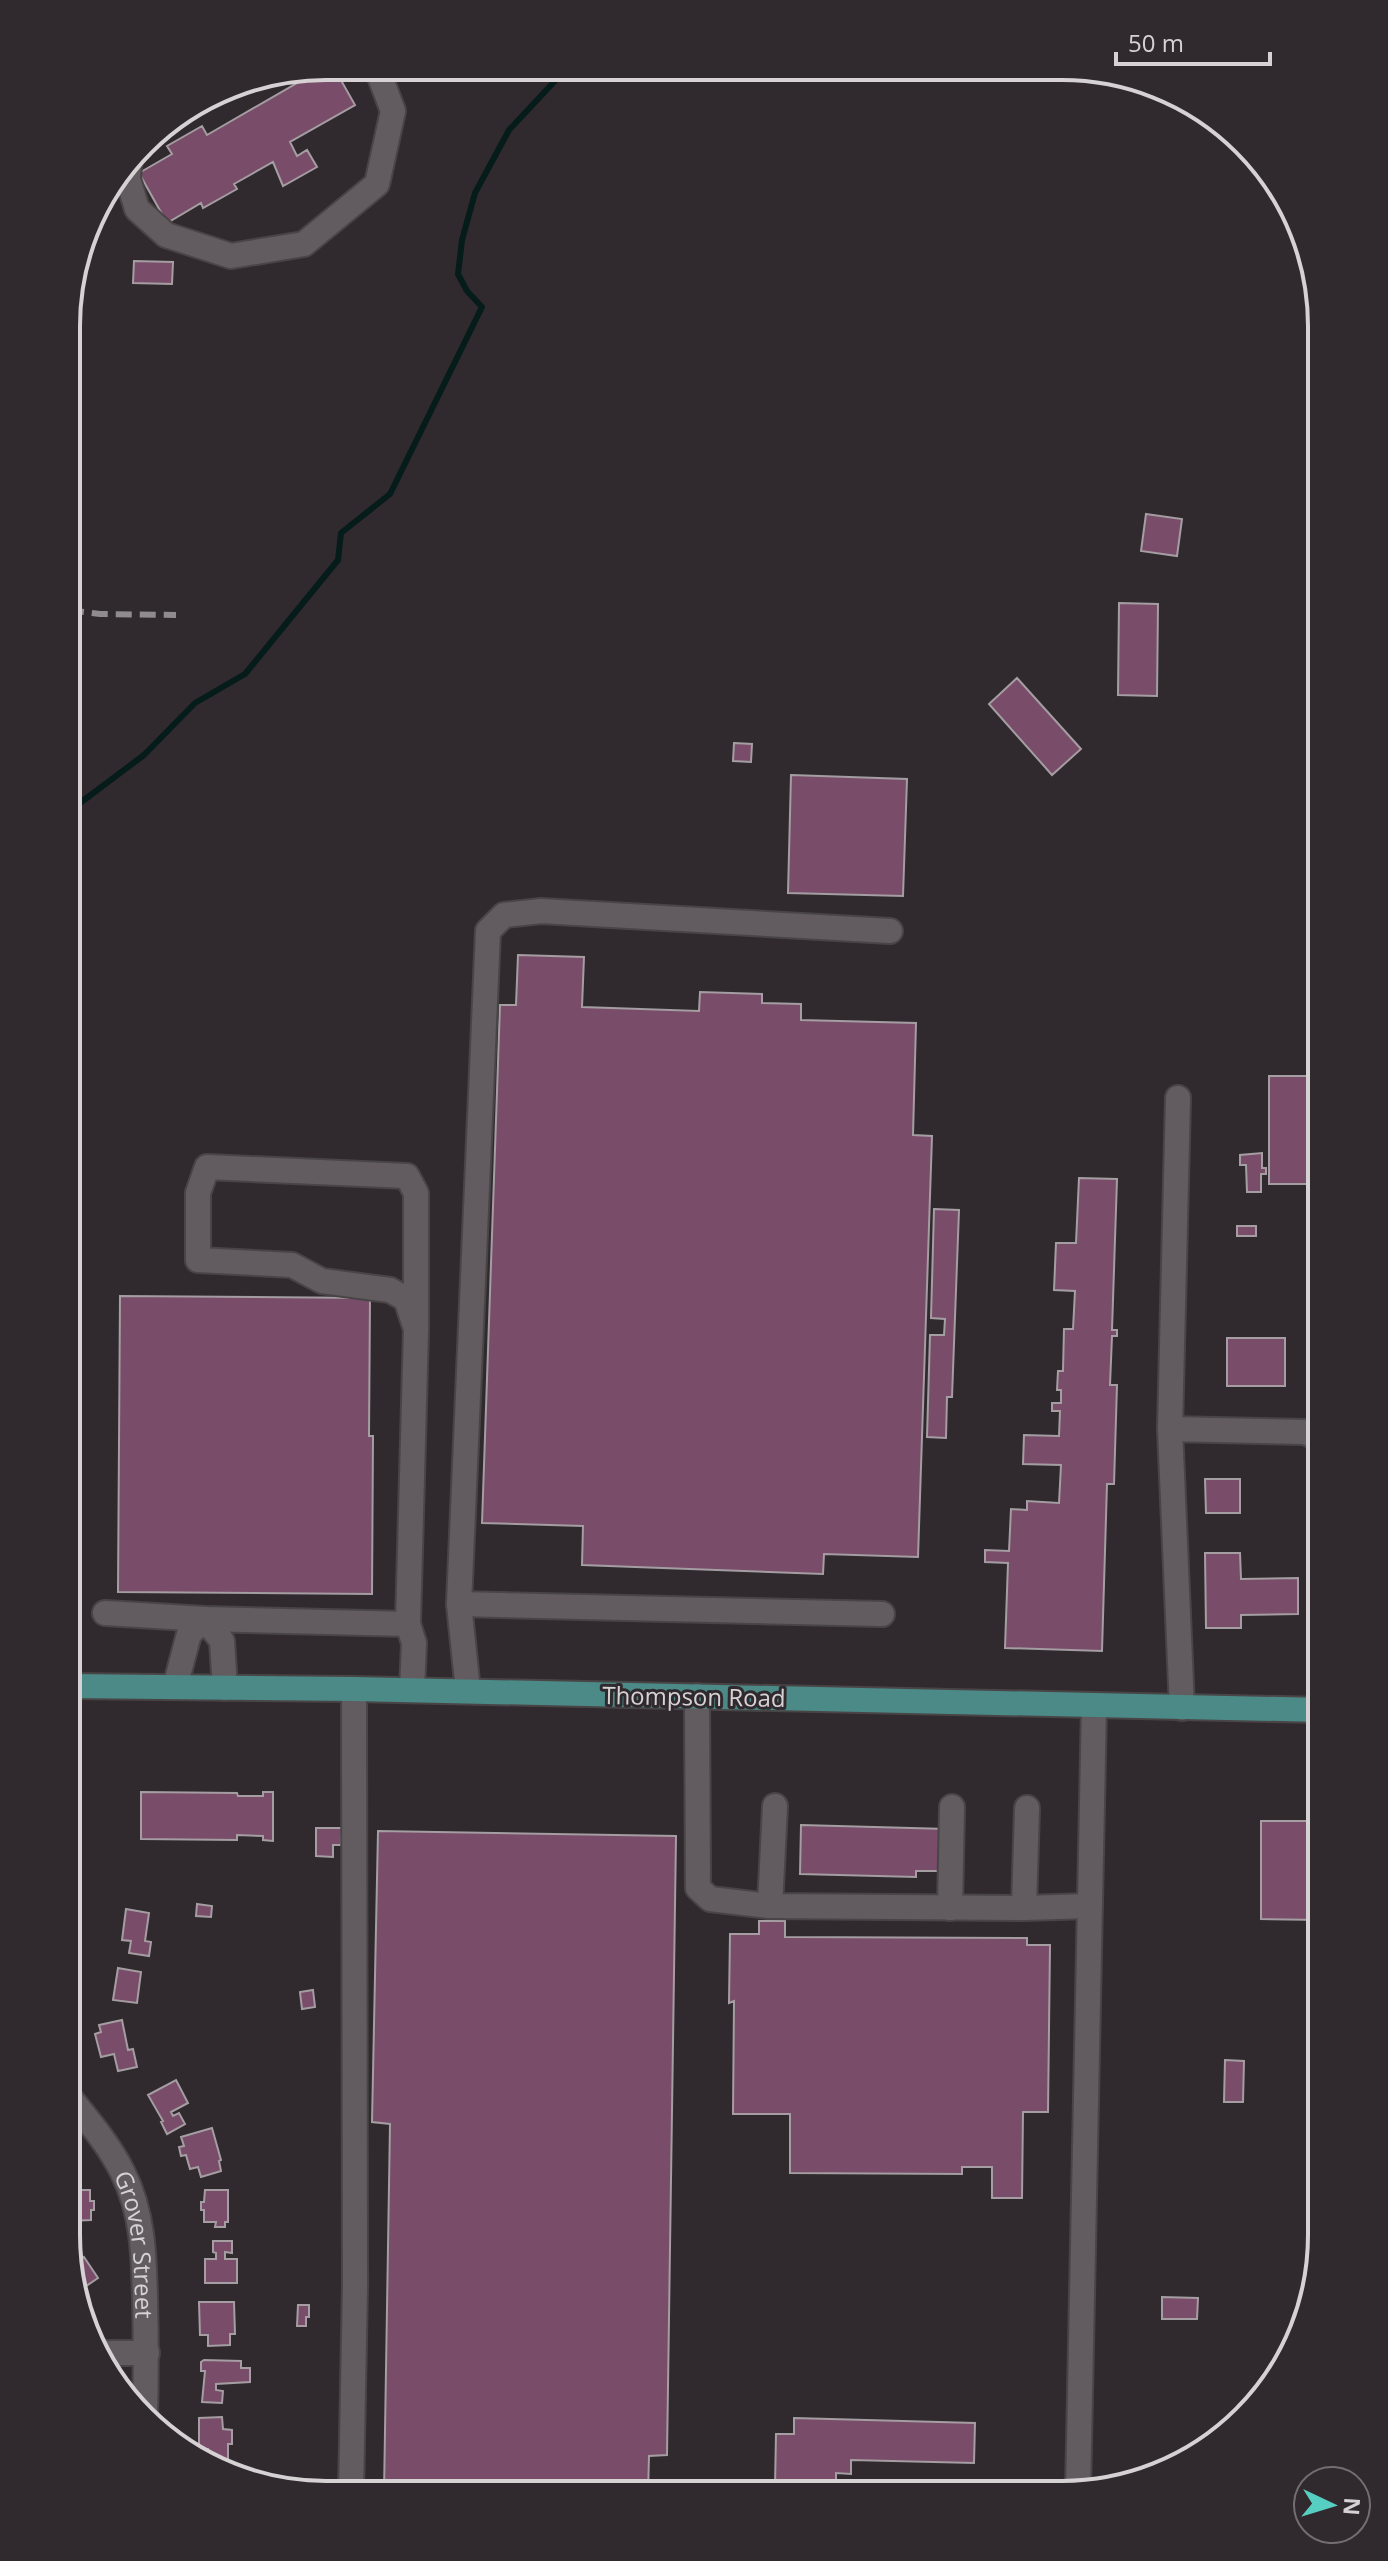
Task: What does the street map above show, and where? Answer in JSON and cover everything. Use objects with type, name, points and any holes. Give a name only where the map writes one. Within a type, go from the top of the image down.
[{"type":"main road","name":"Thompson Road","points":[[80,1686],[468,1691],[1307,1710]]},
{"type":"street","points":[[128,180],[137,209],[166,235],[231,256],[304,244],[377,184],[393,111],[382,81]]},
{"type":"street","points":[[468,1691],[459,1604],[488,931],[504,915],[541,911],[890,931]]},
{"type":"street","points":[[1178,1098],[1170,1429],[1182,1708]]},
{"type":"street","points":[[412,1690],[414,1643],[408,1624],[416,1329],[416,1193],[407,1176],[207,1167],[198,1193],[198,1260],[292,1265],[322,1281],[390,1290],[406,1299],[416,1329]]},
{"type":"street","points":[[1170,1429],[1307,1433]]},
{"type":"street","points":[[459,1604],[882,1614]]},
{"type":"street","points":[[105,1613],[408,1624]]},
{"type":"street","points":[[175,1687],[189,1634],[205,1619]]},
{"type":"street","points":[[205,1619],[222,1641],[225,1688]]},
{"type":"street","points":[[351,2481],[355,2286],[354,1689]]},
{"type":"street","points":[[697,1696],[698,1888],[710,1899],[770,1906],[1090,1906]]},
{"type":"street","points":[[1078,2480],[1094,1705]]},
{"type":"street","points":[[770,1906],[775,1806]]},
{"type":"street","points":[[950,1908],[952,1807]]},
{"type":"street","points":[[1024,1908],[1027,1808]]},
{"type":"street","name":"Grover Street","points":[[80,2112],[124,2173],[139,2215],[143,2241],[147,2353],[145,2401]]},
{"type":"street","points":[[110,2353],[147,2353]]},
{"type":"building","points":[[341,81],[355,105],[290,142],[297,156],[307,150],[317,167],[283,186],[273,162],[234,184],[237,189],[203,208],[201,203],[167,223],[139,173],[172,154],[167,146],[202,126],[207,135],[298,83]]},
{"type":"building","points":[[134,261],[173,262],[172,284],[133,283]]},
{"type":"building","points":[[1146,514],[1182,519],[1177,556],[1141,551]]},
{"type":"building","points":[[1119,603],[1158,604],[1157,696],[1118,695]]},
{"type":"building","points":[[1017,678],[1081,749],[1052,775],[989,704]]},
{"type":"building","points":[[734,743],[752,744],[751,762],[733,761]]},
{"type":"building","points":[[791,775],[907,779],[903,896],[788,893]]},
{"type":"building","points":[[518,955],[584,957],[582,1007],[699,1011],[700,992],[762,994],[762,1003],[801,1004],[801,1020],[916,1023],[913,1135],[932,1136],[918,1557],[824,1554],[823,1574],[582,1565],[583,1526],[482,1523],[500,1005],[516,1005]]},
{"type":"building","points":[[1269,1076],[1308,1076],[1308,1184],[1269,1184]]},
{"type":"building","points":[[1262,1153],[1262,1168],[1266,1168],[1266,1174],[1261,1174],[1261,1192],[1247,1192],[1246,1165],[1240,1165],[1240,1155]]},
{"type":"building","points":[[1079,1178],[1117,1179],[1112,1330],[1117,1330],[1117,1336],[1112,1336],[1110,1385],[1117,1385],[1114,1484],[1107,1484],[1102,1651],[1005,1648],[1008,1563],[985,1562],[985,1550],[1009,1551],[1011,1509],[1027,1510],[1027,1501],[1059,1503],[1061,1465],[1023,1464],[1024,1435],[1059,1436],[1060,1411],[1052,1411],[1052,1403],[1061,1403],[1061,1390],[1057,1390],[1058,1371],[1063,1371],[1064,1329],[1073,1329],[1075,1291],[1054,1290],[1056,1243],[1076,1243]]},
{"type":"building","points":[[934,1209],[959,1210],[952,1397],[947,1397],[946,1438],[927,1437],[930,1335],[944,1335],[945,1319],[931,1318]]},
{"type":"building","points":[[1237,1226],[1256,1226],[1256,1236],[1237,1236]]},
{"type":"building","points":[[120,1296],[370,1298],[372,1594],[118,1592]]},
{"type":"building","points":[[1227,1338],[1285,1338],[1285,1386],[1227,1386]]},
{"type":"building","points":[[1205,1479],[1240,1479],[1240,1513],[1206,1513]]},
{"type":"building","points":[[1205,1553],[1240,1553],[1241,1579],[1298,1578],[1298,1614],[1241,1615],[1241,1628],[1206,1628]]},
{"type":"building","points":[[141,1792],[263,1796],[263,1792],[273,1792],[273,1841],[263,1840],[263,1836],[237,1835],[237,1840],[141,1839]]},
{"type":"building","points":[[1261,1821],[1307,1821],[1307,1920],[1261,1919]]},
{"type":"building","points":[[801,1825],[947,1829],[946,1871],[916,1871],[916,1877],[800,1874]]},
{"type":"building","points":[[316,1828],[342,1828],[341,1845],[333,1845],[333,1857],[316,1856]]},
{"type":"building","points":[[378,1831],[676,1836],[667,2455],[649,2456],[648,2481],[384,2481],[390,2124],[372,2122]]},
{"type":"building","points":[[197,1904],[212,1906],[211,1917],[196,1916]]},
{"type":"building","points":[[126,1909],[149,1913],[145,1941],[151,1942],[149,1956],[129,1953],[131,1941],[122,1940]]},
{"type":"building","points":[[759,1921],[785,1921],[785,1937],[1027,1938],[1027,1945],[1050,1945],[1048,2112],[1023,2112],[1022,2198],[992,2198],[992,2167],[962,2167],[962,2174],[790,2173],[790,2114],[733,2114],[734,2001],[729,2003],[730,1934],[759,1934]]},
{"type":"building","points":[[118,1968],[141,1972],[137,2003],[113,2000]]},
{"type":"building","points":[[313,1990],[315,2007],[302,2009],[300,1992]]},
{"type":"building","points":[[122,2020],[128,2050],[133,2049],[137,2067],[118,2071],[114,2054],[101,2057],[95,2034],[101,2032],[99,2025]]},
{"type":"building","points":[[1225,2060],[1244,2061],[1243,2102],[1224,2102]]},
{"type":"building","points":[[176,2080],[188,2103],[171,2112],[173,2116],[179,2113],[185,2124],[167,2134],[148,2095]]},
{"type":"building","points":[[212,2128],[221,2171],[201,2177],[198,2167],[190,2169],[186,2155],[181,2156],[179,2147],[184,2146],[181,2137]]},
{"type":"building","points":[[80,2190],[90,2190],[90,2201],[94,2201],[91,2220],[80,2220]]},
{"type":"building","points":[[205,2190],[228,2190],[228,2222],[225,2222],[225,2227],[215,2227],[216,2222],[204,2222],[201,2202],[204,2202]]},
{"type":"building","points":[[213,2241],[232,2241],[232,2253],[225,2252],[225,2259],[237,2259],[237,2283],[205,2283],[205,2259],[216,2259]]},
{"type":"building","points":[[84,2257],[98,2278],[86,2286],[82,2267]]},
{"type":"building","points":[[1162,2297],[1198,2298],[1197,2319],[1162,2319]]},
{"type":"building","points":[[199,2302],[234,2302],[235,2334],[230,2334],[230,2345],[208,2346],[208,2335],[200,2335]]},
{"type":"building","points":[[298,2305],[309,2305],[306,2326],[297,2326]]},
{"type":"building","points":[[241,2361],[241,2368],[250,2368],[250,2382],[216,2384],[216,2390],[223,2391],[222,2403],[202,2402],[205,2371],[201,2371],[201,2362]]},
{"type":"building","points":[[222,2417],[223,2429],[232,2430],[228,2460],[199,2446],[199,2418]]},
{"type":"building","points":[[794,2418],[975,2423],[974,2463],[851,2460],[851,2474],[836,2473],[836,2481],[775,2481],[776,2434],[794,2434]]},
{"type":"waterway","points":[[80,803],[144,755],[195,703],[245,674],[338,560],[341,533],[390,494],[482,307],[467,291],[458,274],[462,240],[475,193],[509,130],[555,81]]},
{"type":"railway","points":[[80,612],[176,615]]}]
